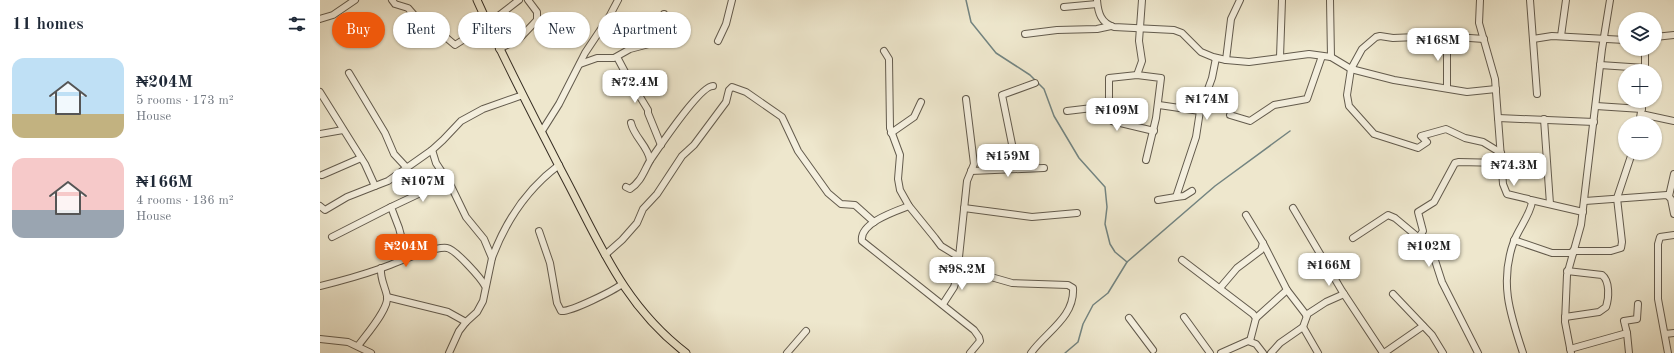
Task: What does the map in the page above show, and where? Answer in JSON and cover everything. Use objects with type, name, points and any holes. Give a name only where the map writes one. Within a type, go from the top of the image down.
[{"type":"main road","points":[[477,0],[482,12]]},
{"type":"main road","points":[[499,48],[605,255],[622,284],[653,325],[686,353]]},
{"type":"street","points":[[320,19],[334,15],[355,0]]},
{"type":"street","points":[[392,0],[395,4],[405,6],[412,10],[415,16],[424,19],[455,45],[458,44]]},
{"type":"street","points":[[405,6],[409,0]]},
{"type":"street","points":[[504,12],[519,0]]},
{"type":"street","points":[[526,32],[537,20],[537,12],[528,0]]},
{"type":"street","points":[[542,131],[618,0]]},
{"type":"street","points":[[718,41],[726,24],[732,0]]},
{"type":"street","points":[[1137,75],[1142,61],[1139,41],[1142,0]]},
{"type":"street","points":[[1226,60],[1231,19],[1240,0]]},
{"type":"street","points":[[1280,57],[1282,0]]},
{"type":"street","points":[[1330,0],[1331,57]]},
{"type":"street","points":[[1480,0],[1478,23],[1494,69],[1505,191],[1511,195],[1583,212]]},
{"type":"street","points":[[1530,0],[1537,94]]},
{"type":"street","points":[[1561,36],[1566,0]]},
{"type":"street","points":[[1610,0],[1600,65],[1580,234],[1567,271],[1565,317],[1570,351],[1627,333]]},
{"type":"street","points":[[1064,7],[1097,2],[1103,22],[1110,26]]},
{"type":"street","points":[[1025,34],[1057,30],[1097,29],[1110,26],[1174,30],[1182,33],[1201,52],[1226,60],[1249,62],[1303,54],[1322,56],[1331,57],[1351,69],[1394,80],[1467,92],[1496,89]]},
{"type":"street","points":[[1662,37],[1674,34]]},
{"type":"street","points":[[1484,39],[1447,36],[1376,37],[1362,49],[1351,69],[1348,103],[1374,134],[1418,148],[1427,142],[1421,136],[1446,129],[1465,138],[1483,142],[1501,153]]},
{"type":"street","points":[[1447,36],[1447,88]]},
{"type":"street","points":[[1532,40],[1561,36],[1618,39]]},
{"type":"street","points":[[580,64],[597,58],[617,57],[630,48]]},
{"type":"street","points":[[884,52],[889,59],[890,128],[900,155],[900,190],[909,206],[941,246],[959,257]]},
{"type":"street","points":[[1230,115],[1250,121],[1274,105],[1307,99],[1322,56]]},
{"type":"street","points":[[617,57],[624,72],[648,110],[661,145]]},
{"type":"street","points":[[1176,197],[1196,137],[1200,111],[1212,78],[1216,58]]},
{"type":"street","points":[[1600,65],[1618,67]]},
{"type":"street","points":[[349,73],[384,133],[394,154],[407,168]]},
{"type":"street","points":[[1146,160],[1154,131],[1161,78],[1137,75],[1109,78],[1109,118],[1112,121],[1154,131]]},
{"type":"street","points":[[1017,169],[1002,95],[1035,84]]},
{"type":"street","points":[[626,187],[630,189],[641,179],[650,160],[699,95],[708,87],[713,86]]},
{"type":"street","points":[[605,255],[622,240],[637,223],[645,206],[657,194],[682,156],[694,145],[726,102],[729,90],[732,87],[746,92],[782,117],[798,151],[828,193],[841,204],[854,204],[874,222]]},
{"type":"street","points":[[320,92],[361,158],[375,186]]},
{"type":"street","points":[[320,206],[325,210],[344,199],[388,181],[432,150],[465,118],[523,95]]},
{"type":"street","points":[[943,304],[954,287],[960,267],[959,257],[967,181],[974,164],[966,99]]},
{"type":"street","points":[[891,133],[914,117],[921,102]]},
{"type":"street","points":[[1158,105],[1200,111]]},
{"type":"street","points":[[1068,111],[1109,106]]},
{"type":"street","points":[[1596,106],[1641,112],[1674,121]]},
{"type":"street","points":[[1640,116],[1642,108]]},
{"type":"street","points":[[1498,118],[1594,122]]},
{"type":"street","points":[[1544,119],[1550,204]]},
{"type":"street","points":[[631,123],[633,131],[646,149],[650,160]]},
{"type":"street","points":[[320,134],[343,130]]},
{"type":"street","points":[[432,150],[436,163],[448,180],[466,217],[488,246],[492,258]]},
{"type":"street","points":[[322,175],[361,158]]},
{"type":"street","points":[[1514,240],[1552,253],[1610,251],[1621,248],[1622,242],[1617,198],[1630,160]]},
{"type":"street","points":[[1419,237],[1422,231],[1418,212],[1434,202],[1455,163],[1502,163]]},
{"type":"street","points":[[449,353],[466,322],[477,312],[483,301],[492,258],[501,234],[514,211],[544,176],[559,165]]},
{"type":"street","points":[[971,171],[1044,168]]},
{"type":"street","points":[[1674,174],[1669,196],[1673,202],[1674,214]]},
{"type":"street","points":[[332,238],[391,207],[448,180]]},
{"type":"street","points":[[1158,200],[1184,196],[1192,191]]},
{"type":"street","points":[[1585,201],[1658,195],[1669,196]]},
{"type":"street","points":[[1523,353],[1506,293],[1507,264],[1514,240],[1532,204],[1531,200]]},
{"type":"street","points":[[909,206],[874,222],[863,235],[862,241],[943,304],[979,337],[979,343],[970,353]]},
{"type":"street","points":[[391,207],[399,228],[407,258]]},
{"type":"street","points":[[964,208],[1032,217],[1077,213]]},
{"type":"street","points":[[1293,208],[1344,294],[1383,353],[1423,326]]},
{"type":"street","points":[[1246,215],[1263,243],[1287,290],[1306,315],[1306,322],[1303,327],[1280,343],[1271,353]]},
{"type":"street","points":[[1353,238],[1388,215],[1395,218],[1428,244],[1434,253],[1442,282],[1478,353]]},
{"type":"street","points":[[539,231],[548,256],[561,311],[570,309],[615,289],[622,284]]},
{"type":"street","points":[[1668,353],[1666,334],[1658,299],[1658,244],[1660,237],[1674,235]]},
{"type":"street","points":[[1220,288],[1237,268],[1261,250],[1263,243]]},
{"type":"street","points":[[320,286],[381,268],[407,258],[448,248],[463,261],[485,286]]},
{"type":"street","points":[[1182,260],[1220,288],[1256,318]]},
{"type":"street","points":[[960,267],[1012,283],[1071,286],[1073,301],[1067,313],[1041,339],[1031,353]]},
{"type":"street","points":[[358,346],[378,318],[387,297],[382,282],[381,268]]},
{"type":"street","points":[[1565,317],[1599,312],[1606,307],[1608,299],[1607,281],[1602,274],[1567,271]]},
{"type":"street","points":[[1250,341],[1256,318],[1287,290]]},
{"type":"street","points":[[1306,315],[1326,302],[1344,294]]},
{"type":"street","points":[[1393,294],[1432,335],[1443,353]]},
{"type":"street","points":[[387,297],[448,312],[466,322]]},
{"type":"street","points":[[1629,353],[1624,321],[1637,319],[1638,304]]},
{"type":"street","points":[[1184,317],[1210,353]]},
{"type":"street","points":[[1129,318],[1152,352]]},
{"type":"street","points":[[1303,327],[1318,353]]},
{"type":"street","points":[[787,353],[806,331]]},
{"type":"street","points":[[1666,334],[1674,333]]},
{"type":"street","points":[[320,338],[348,342],[371,353]]},
{"type":"street","points":[[1221,353],[1250,341],[1256,344],[1263,353]]},
{"type":"waterway","points":[[966,0],[971,22],[996,53],[1030,75],[1044,89],[1054,116],[1079,158],[1105,187],[1107,207],[1105,224],[1110,244],[1115,252],[1127,262]]},
{"type":"waterway","points":[[1065,353],[1078,342],[1083,324],[1093,305],[1108,293],[1127,262],[1215,186],[1290,131]]}]
